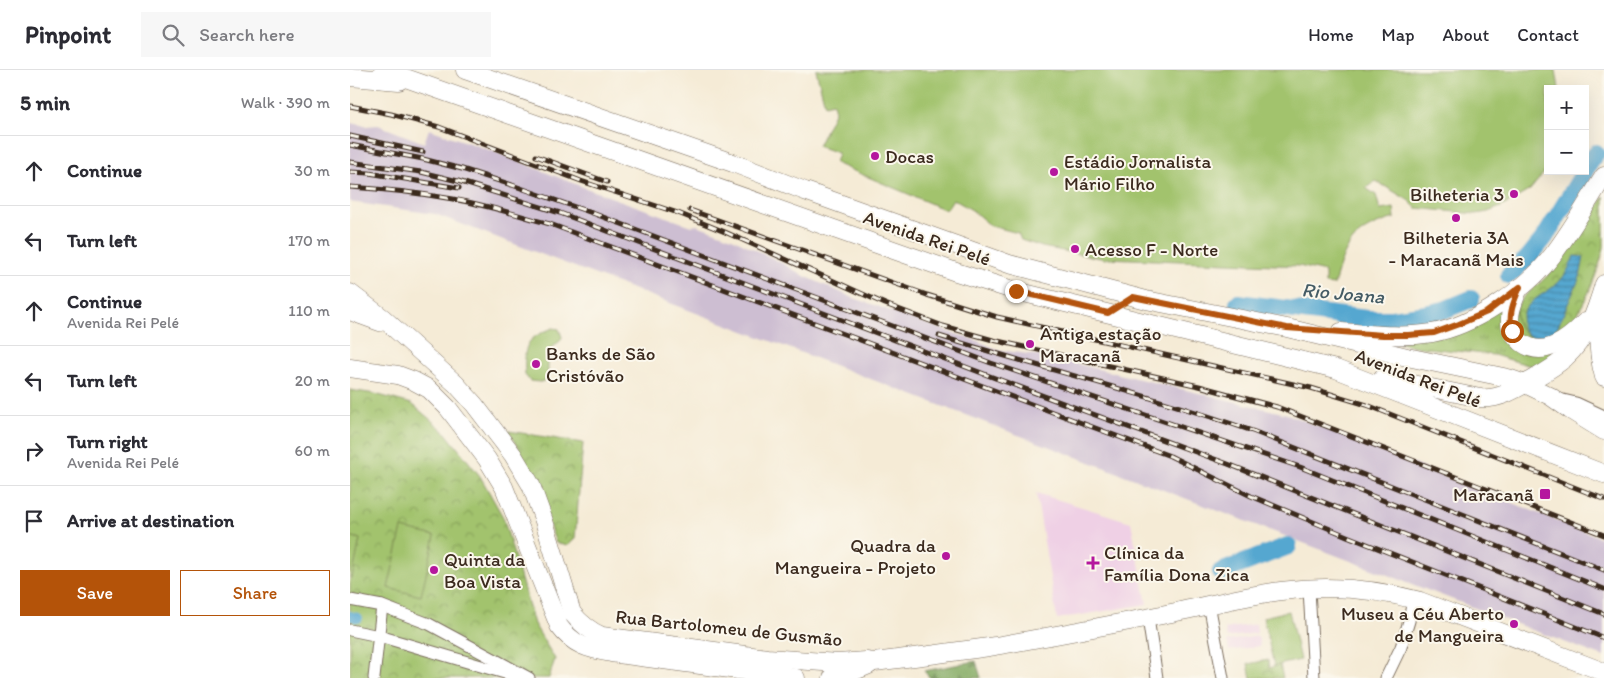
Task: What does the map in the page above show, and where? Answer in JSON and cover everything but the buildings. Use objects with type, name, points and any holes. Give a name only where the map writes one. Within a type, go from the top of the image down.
[{"type":"main road","name":"Avenida Rei Pelé","points":[[383,70],[956,272],[1016,291],[1336,369],[1604,474]]},
{"type":"main road","name":"Avenida Rei Pelé","points":[[465,70],[733,163],[1009,264],[1133,297],[1287,328],[1407,357],[1492,374],[1525,384],[1550,396],[1604,431]]},
{"type":"main road","points":[[488,70],[510,85]]},
{"type":"main road","points":[[350,77],[416,82]]},
{"type":"main road","points":[[1287,328],[1383,335],[1434,333],[1487,312],[1532,278],[1551,257],[1604,176]]},
{"type":"main road","points":[[1520,287],[1510,312],[1512,331],[1525,345],[1543,349],[1553,346],[1579,328],[1588,318],[1602,291]]},
{"type":"main road","points":[[1602,291],[1598,328],[1599,352],[1604,377]]},
{"type":"main road","points":[[1336,369],[1487,398],[1504,395],[1552,368],[1574,349],[1590,324],[1602,291]]},
{"type":"main road","name":"Rua Bartolomeu de Gusmão","points":[[350,293],[394,328],[456,384],[474,404],[513,455],[531,485],[572,614],[592,632],[602,636],[696,650],[808,661],[838,663],[874,662],[997,645],[1148,618],[1209,604],[1276,592],[1309,589],[1362,590],[1413,599],[1604,672]]},
{"type":"main road","points":[[1108,313],[1133,297]]},
{"type":"main road","points":[[350,311],[394,328]]},
{"type":"main road","points":[[350,321],[394,328]]},
{"type":"main road","name":"Rua Bartolomeu de Gusmão","points":[[352,367],[398,375],[414,381],[430,389],[448,408],[493,467],[510,499],[555,617],[566,635],[590,650],[796,678]]},
{"type":"main road","points":[[493,467],[513,455]]},
{"type":"main road","points":[[678,662],[696,650]]},
{"type":"main road","name":"Rua Bartolomeu de Gusmão","points":[[832,678],[845,675],[874,662]]},
{"type":"street","name":"Avenida Rei Pelé","points":[[1550,396],[1576,403],[1604,416]]},
{"type":"street","points":[[1309,589],[1314,678]]},
{"type":"street","points":[[1386,678],[1401,647],[1413,599]]},
{"type":"street","points":[[350,600],[382,606],[429,624],[529,678]]},
{"type":"street","points":[[1209,604],[1223,678]]},
{"type":"street","points":[[374,678],[382,606]]},
{"type":"street","points":[[1148,618],[1157,678]]},
{"type":"street","points":[[350,630],[379,636],[522,678]]},
{"type":"shaded area","points":[[350,123],[367,126],[378,125],[424,143],[429,129],[691,226],[697,225],[732,238],[800,274],[851,297],[999,350],[1043,356],[1287,414],[1604,539],[1604,657],[435,214],[350,202]]},
{"type":"shaded area","name":"Clínica da Família Dona Zica","points":[[1036,493],[1131,522],[1147,604],[1057,619]]},
{"type":"shaded area","points":[[1256,624],[1257,633],[1227,638],[1225,629]]},
{"type":"shaded area","points":[[1258,636],[1260,646],[1229,651],[1227,641]]},
{"type":"green space","points":[[816,70],[1556,70],[1558,85],[1544,85],[1544,173],[1530,190],[1501,207],[1476,214],[1416,208],[1408,200],[1376,181],[1366,188],[1376,195],[1380,210],[1394,208],[1395,218],[1369,228],[1352,241],[1342,259],[1334,285],[1325,284],[1325,272],[1299,266],[1106,259],[1042,247],[1021,240],[1018,233],[991,226],[972,210],[953,199],[946,210],[835,163],[838,153],[818,146],[835,111],[833,103],[825,105]]},
{"type":"green space","points":[[1604,196],[1604,247],[1586,299],[1561,333],[1549,340],[1532,340],[1518,324],[1516,312],[1519,302],[1552,271],[1569,251]]},
{"type":"green space","points":[[1507,306],[1569,346],[1538,368],[1494,355],[1418,347],[1396,342]]},
{"type":"green space","name":"Banks de São Cristóvão","points":[[553,328],[559,329],[562,337],[548,351],[548,375],[544,381],[530,381],[525,375],[525,357],[528,345],[536,336]]},
{"type":"green space","name":"Quinta da Boa Vista","points":[[350,390],[375,394],[412,404],[444,431],[480,476],[503,517],[534,624],[555,659],[549,678],[350,678]]},
{"type":"green space","points":[[509,431],[583,443],[575,539],[567,546],[556,543],[521,452]]},
{"type":"green space","points":[[402,528],[435,536],[421,596],[388,588]]},
{"type":"green space","points":[[350,536],[360,539],[352,578],[350,578]]},
{"type":"green space","points":[[1289,611],[1300,660],[1274,666],[1263,617]]},
{"type":"green space","points":[[1268,660],[1269,668],[1280,665],[1283,678],[1251,678],[1248,664]]},
{"type":"green space","points":[[976,661],[981,678],[930,678],[924,671]]},
{"type":"water","points":[[1574,256],[1584,257],[1580,277],[1558,326],[1545,337],[1532,337],[1523,328],[1521,322],[1523,314],[1529,304],[1561,280]]},
{"type":"waterway","name":"Rio Joana","points":[[1589,164],[1596,153]]},
{"type":"waterway","name":"Rio Joana","points":[[1509,275],[1528,258],[1545,237],[1583,175]]},
{"type":"waterway","name":"Rio Joana","points":[[1238,303],[1367,319],[1392,319],[1444,310],[1471,299]]},
{"type":"waterway","points":[[1221,572],[1288,546]]},
{"type":"waterway","points":[[350,616],[358,618]]},
{"type":"railway","points":[[350,106],[391,114],[439,127],[581,181],[678,213],[725,232],[885,304],[943,326],[993,340],[1199,386],[1277,407],[1604,535]]},
{"type":"railway","points":[[350,136],[423,152]]},
{"type":"railway","points":[[350,145],[423,159],[462,169],[595,214],[991,363],[1300,467],[1604,589]]},
{"type":"railway","points":[[536,156],[607,182]]},
{"type":"railway","points":[[350,162],[421,172],[458,181],[560,213],[1228,464],[1604,614]]},
{"type":"railway","points":[[350,172],[369,173],[459,188]]},
{"type":"railway","points":[[350,187],[453,199],[550,224],[1170,456],[1251,496],[1604,638]]},
{"type":"railway","points":[[690,210],[927,295],[997,317],[1311,388],[1367,405],[1604,499]]},
{"type":"railway","points":[[939,336],[1177,406],[1255,432],[1604,570]]},
{"type":"place","name":"Docas","points":[[875,156]]},
{"type":"place","name":"Estádio Jornalista Mário Filho","points":[[1054,172]]},
{"type":"place","name":"Bilheteria 3","points":[[1514,194]]},
{"type":"place","name":"Bilheteria 3A - Maracanã Mais","points":[[1456,218]]},
{"type":"place","name":"Acesso F - Norte","points":[[1075,249]]},
{"type":"place","name":"Antiga estação Maracanã","points":[[1030,344]]},
{"type":"place","name":"Banks de São Cristóvão","points":[[536,364]]},
{"type":"place","name":"Maracanã","points":[[1545,494]]},
{"type":"place","name":"Quadra da Mangueira - Projeto","points":[[946,556]]},
{"type":"place","name":"Clínica da Família Dona Zica","points":[[1093,563]]},
{"type":"place","name":"Quinta da Boa Vista","points":[[434,570]]},
{"type":"place","name":"Museu a Céu Aberto de Mangueira","points":[[1514,624]]},
{"type":"route","points":[[1016,291],[1108,313],[1133,297],[1287,328],[1408,335],[1434,333],[1487,312],[1520,287],[1510,312],[1512,331]]}]
